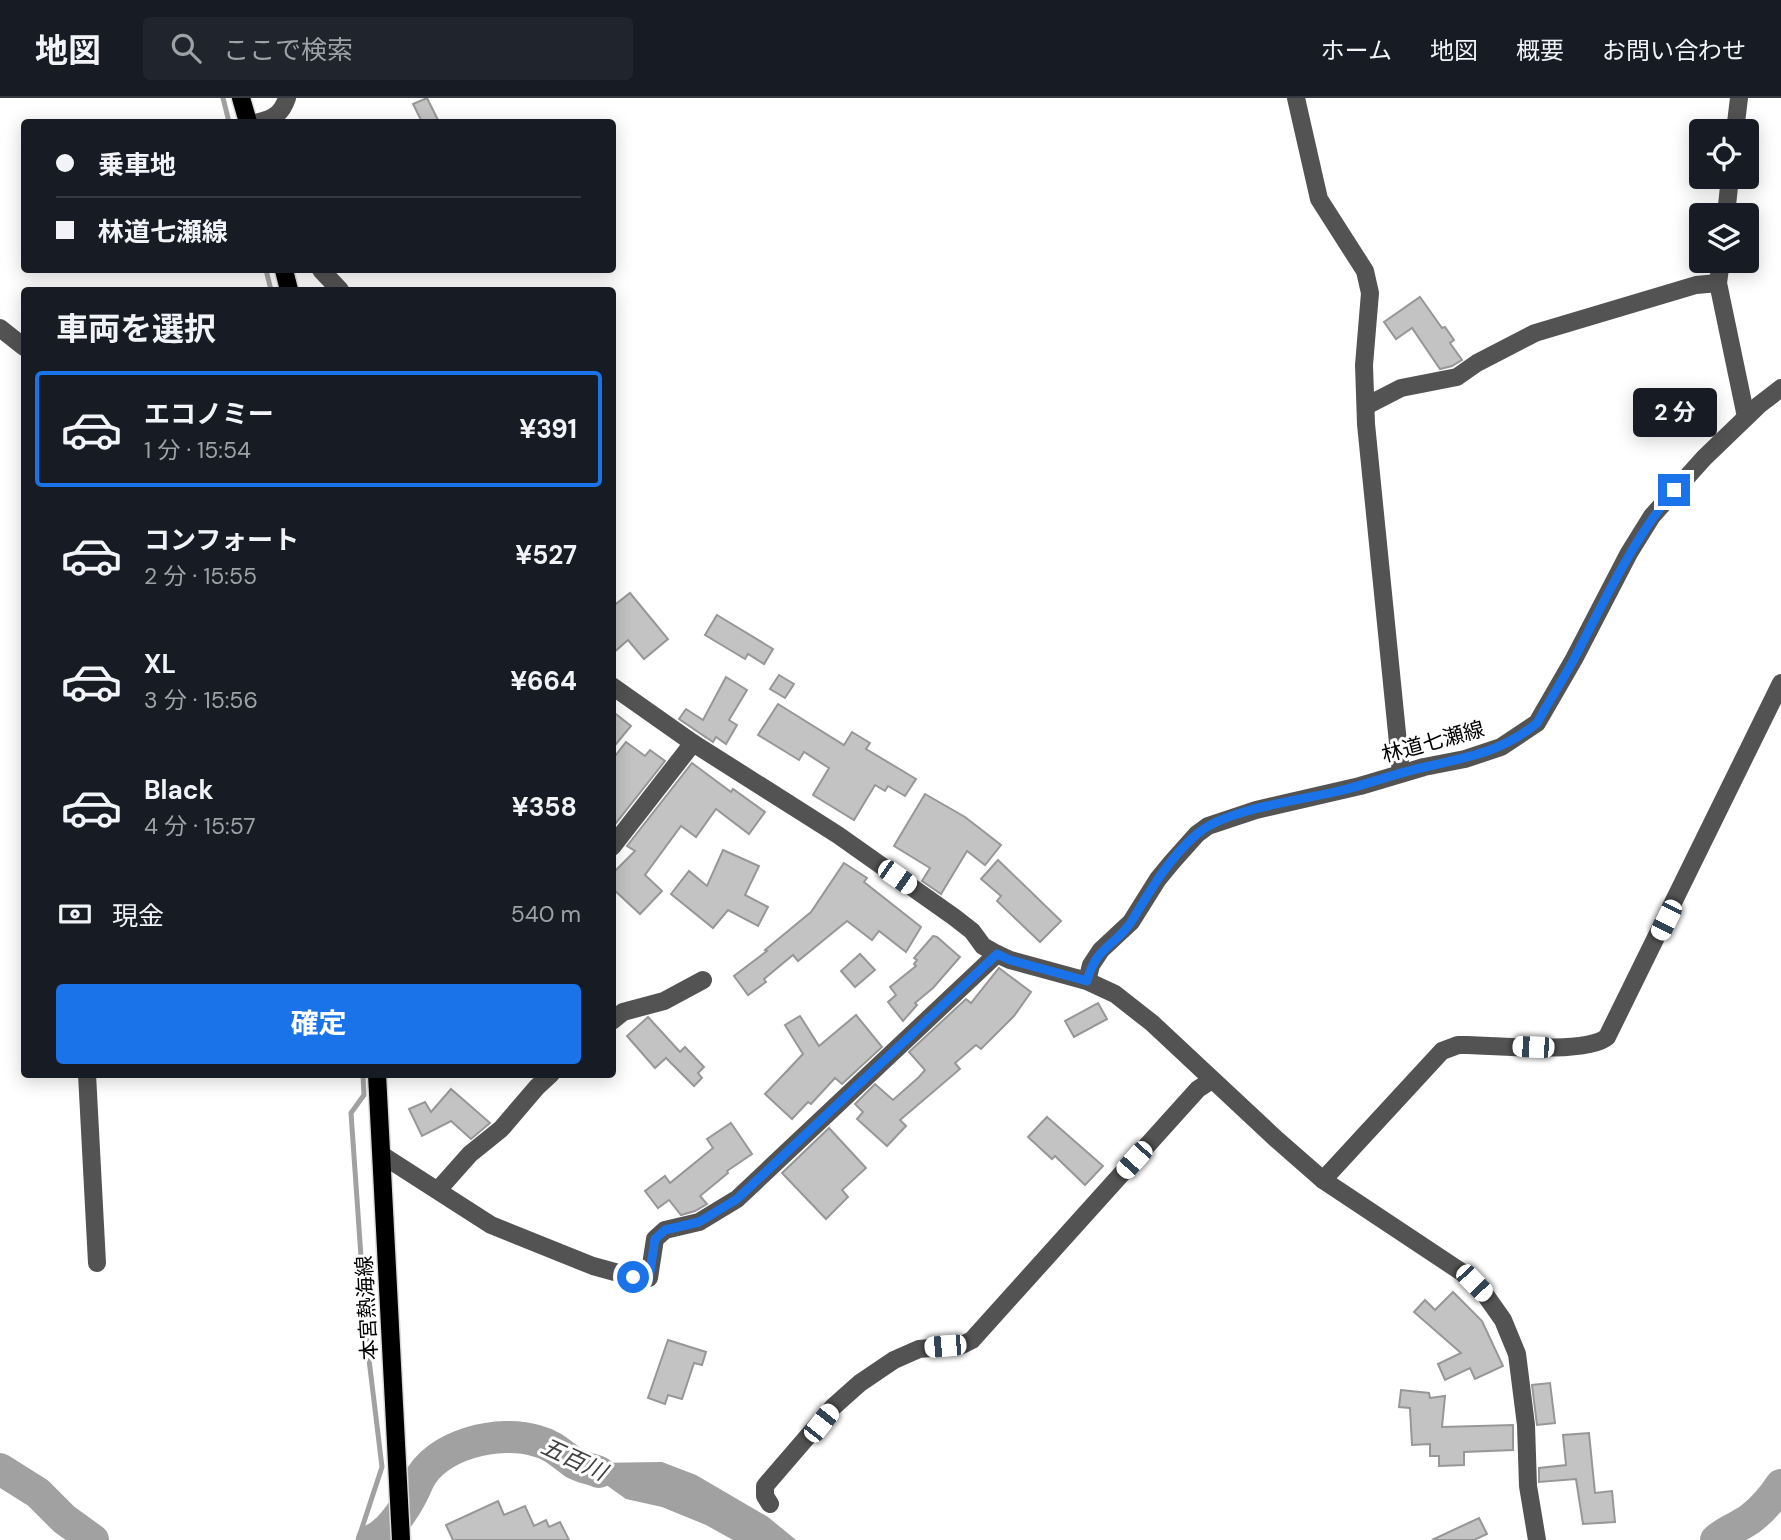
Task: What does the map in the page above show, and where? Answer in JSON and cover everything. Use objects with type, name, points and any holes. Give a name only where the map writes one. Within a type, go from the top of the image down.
[{"type":"main road","points":[[241,98],[247,119]]},
{"type":"main road","name":"本宮熱海線","points":[[377,1078],[401,1540]]},
{"type":"street","points":[[268,119],[277,116],[284,108],[287,98]]},
{"type":"street","points":[[1296,98],[1319,199],[1365,271],[1369,284],[1370,306],[1364,365],[1366,424],[1401,773]]},
{"type":"street","points":[[1736,119],[1739,98]]},
{"type":"street","points":[[324,273],[337,287]]},
{"type":"street","points":[[1719,273],[1718,283],[1745,417]]},
{"type":"street","points":[[1366,406],[1401,388],[1457,377],[1477,363],[1535,333],[1696,285],[1718,283]]},
{"type":"street","points":[[0,328],[21,345]]},
{"type":"street","name":"林道七瀬線","points":[[1087,981],[1095,959],[1131,922],[1158,879],[1197,834],[1228,818],[1256,810],[1465,759],[1501,747],[1537,723],[1629,553],[1652,516],[1745,417],[1781,388]]},
{"type":"street","points":[[1323,1181],[1442,1051],[1458,1045],[1578,1046],[1599,1043],[1608,1037],[1781,683]]},
{"type":"street","points":[[616,689],[694,743],[838,835],[954,917],[972,931],[983,946],[1010,960],[1087,981],[1115,994],[1134,1007],[1323,1181],[1463,1273],[1484,1293],[1503,1320],[1517,1354],[1528,1486],[1537,1540]]},
{"type":"street","points":[[616,842],[694,743]]},
{"type":"street","points":[[382,1155],[468,1211],[516,1236],[593,1266],[633,1277],[649,1278],[655,1239],[665,1230],[699,1222],[737,1199],[997,954]]},
{"type":"street","points":[[616,1011],[664,1000],[703,981]]},
{"type":"street","points":[[87,1078],[97,1263]]},
{"type":"street","points":[[438,1190],[470,1154],[501,1129],[547,1078]]},
{"type":"street","points":[[770,1504],[765,1496],[765,1486],[847,1393],[885,1365],[911,1353],[929,1348],[962,1345],[972,1340],[1198,1090],[1212,1080]]},
{"type":"water","points":[[560,1451],[591,1463],[662,1462],[696,1475],[768,1517],[796,1540],[733,1540],[706,1525],[662,1507],[626,1499],[595,1477],[578,1471]]},
{"type":"building","points":[[427,98],[438,119],[420,119],[413,104]]},
{"type":"building","points":[[1420,297],[1454,340],[1450,343],[1462,360],[1452,366],[1440,369],[1412,328],[1396,339],[1384,322]]},
{"type":"building","points":[[630,593],[668,639],[644,659],[628,640],[616,650],[616,604]]},
{"type":"building","points":[[717,615],[773,649],[764,664],[748,654],[745,659],[705,635]]},
{"type":"building","points":[[779,675],[794,684],[785,698],[770,689]]},
{"type":"building","points":[[726,677],[747,690],[729,720],[737,725],[726,744],[716,737],[713,742],[679,719],[686,709],[703,720]]},
{"type":"building","points":[[778,704],[844,745],[852,732],[870,743],[866,749],[916,779],[905,796],[888,786],[885,791],[875,785],[854,820],[813,795],[829,768],[804,752],[799,760],[758,735]]},
{"type":"building","points":[[616,714],[631,726],[616,744]]},
{"type":"building","points":[[626,742],[645,756],[650,750],[665,761],[616,823],[616,755]]},
{"type":"building","points":[[692,763],[731,792],[733,789],[765,812],[749,834],[716,809],[696,837],[681,826],[645,875],[662,891],[640,914],[616,892],[616,870],[635,851],[627,846]]},
{"type":"building","points":[[925,794],[965,817],[1001,845],[985,865],[967,851],[941,894],[922,881],[930,868],[894,846]]},
{"type":"building","points":[[723,850],[759,866],[745,895],[768,907],[758,926],[728,910],[713,928],[671,894],[689,871],[707,886]]},
{"type":"building","points":[[998,860],[1061,921],[1040,942],[997,901],[1001,896],[981,879]]},
{"type":"building","points":[[844,863],[867,878],[864,882],[921,927],[906,952],[879,931],[872,940],[847,921],[798,961],[793,955],[764,979],[766,982],[748,995],[734,976],[811,912]]},
{"type":"building","points":[[933,936],[960,957],[933,988],[915,1003],[917,1005],[903,1021],[888,1002],[896,995],[890,987],[916,966],[914,964],[917,960],[914,958]]},
{"type":"building","points":[[860,954],[875,970],[855,987],[841,971]]},
{"type":"building","points":[[999,968],[1031,992],[1014,1016],[981,1049],[976,1045],[955,1063],[960,1069],[900,1120],[906,1126],[887,1146],[857,1119],[863,1112],[855,1104],[875,1084],[893,1100],[919,1077],[925,1070],[909,1052],[966,999],[971,1003]]},
{"type":"building","points":[[1098,1003],[1107,1019],[1074,1037],[1065,1021]]},
{"type":"building","points":[[856,1015],[882,1047],[842,1084],[835,1078],[811,1104],[808,1102],[792,1119],[765,1094],[803,1054],[785,1025],[800,1016],[819,1046]]},
{"type":"building","points":[[648,1017],[680,1052],[685,1047],[704,1067],[698,1073],[702,1078],[694,1086],[666,1058],[655,1068],[627,1036]]},
{"type":"building","points":[[451,1089],[490,1123],[471,1139],[451,1121],[422,1136],[409,1109],[425,1102],[431,1112]]},
{"type":"building","points":[[1047,1117],[1103,1166],[1085,1185],[1055,1156],[1052,1159],[1028,1137]]},
{"type":"building","points":[[731,1123],[752,1154],[727,1171],[728,1173],[700,1196],[707,1204],[695,1211],[681,1215],[669,1200],[658,1208],[645,1191],[665,1176],[670,1183],[713,1148],[707,1139]]},
{"type":"building","points":[[829,1128],[866,1168],[842,1190],[848,1197],[826,1219],[782,1173]]},
{"type":"building","points":[[1453,1292],[1482,1321],[1503,1366],[1475,1379],[1470,1368],[1445,1380],[1438,1364],[1461,1353],[1414,1312],[1425,1300],[1435,1310]]},
{"type":"building","points":[[668,1340],[706,1352],[702,1365],[694,1363],[682,1399],[668,1395],[665,1404],[648,1398]]},
{"type":"building","points":[[1550,1383],[1555,1423],[1537,1425],[1532,1385]]},
{"type":"building","points":[[1401,1390],[1429,1393],[1430,1398],[1445,1396],[1442,1427],[1513,1425],[1513,1450],[1464,1452],[1464,1465],[1439,1466],[1439,1456],[1430,1456],[1430,1444],[1412,1445],[1410,1408],[1399,1407]]},
{"type":"building","points":[[1589,1433],[1595,1493],[1612,1491],[1615,1522],[1583,1524],[1576,1479],[1539,1482],[1539,1468],[1566,1465],[1563,1435]]},
{"type":"building","points":[[498,1501],[504,1515],[525,1506],[534,1526],[546,1520],[549,1527],[560,1522],[569,1540],[453,1540],[446,1525]]},
{"type":"building","points":[[1479,1518],[1487,1534],[1474,1540],[1432,1540]]},
{"type":"waterway","points":[[223,98],[228,119]]},
{"type":"waterway","points":[[267,273],[270,287]]},
{"type":"waterway","points":[[358,1540],[382,1467],[367,1343],[351,1113],[364,1095],[363,1078]]},
{"type":"waterway","name":"五百川","points":[[372,1540],[400,1515],[426,1469],[453,1449],[470,1443],[505,1437],[537,1441],[552,1447],[577,1464],[599,1472]]},
{"type":"waterway","name":"五百川","points":[[0,1469],[38,1493],[64,1519],[93,1540]]},
{"type":"waterway","points":[[1716,1540],[1746,1522],[1767,1503],[1781,1485]]},
{"type":"route","points":[[633,1277],[649,1278],[655,1239],[665,1230],[699,1222],[737,1199],[997,954],[1087,981],[1091,965],[1101,950],[1131,922],[1172,862],[1197,834],[1209,826],[1256,810],[1465,759],[1501,747],[1530,729],[1537,723],[1574,659],[1629,553],[1652,516],[1674,490]]}]
